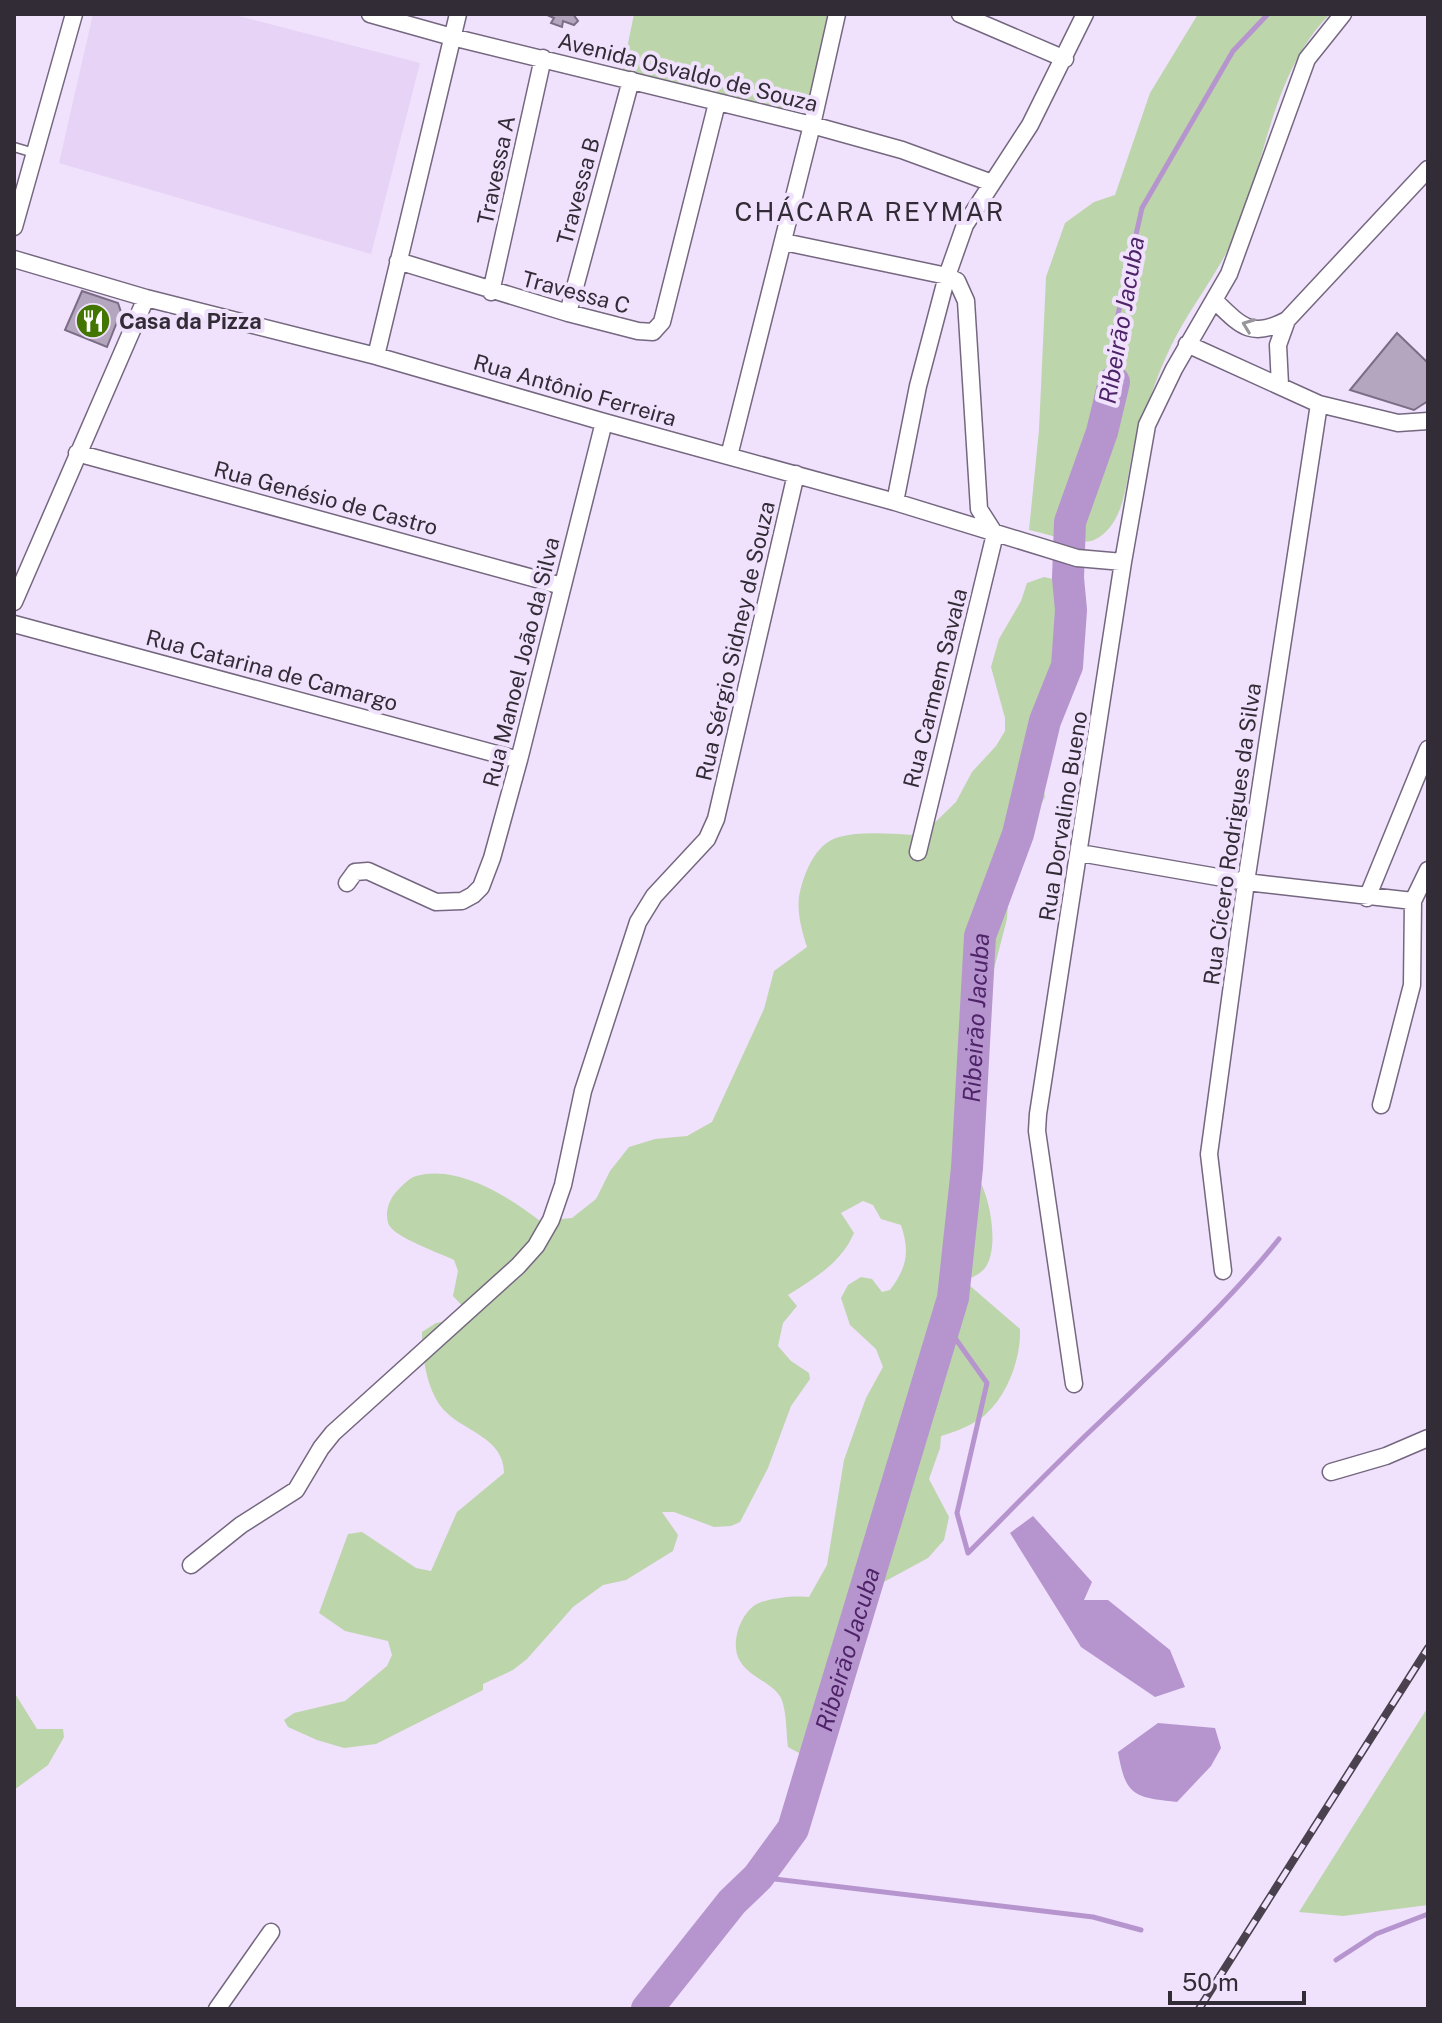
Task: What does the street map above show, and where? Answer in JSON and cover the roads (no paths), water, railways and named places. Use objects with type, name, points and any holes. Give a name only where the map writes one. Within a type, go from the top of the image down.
[{"type":"street","points":[[14,227],[74,14]]},
{"type":"street","name":"Avenida Osvaldo de Souza","points":[[370,14],[812,125],[902,150],[992,183]]},
{"type":"street","points":[[376,356],[458,14]]},
{"type":"street","points":[[729,456],[784,242],[837,14]]},
{"type":"street","points":[[960,14],[1065,59]]},
{"type":"street","points":[[895,502],[918,386],[947,276],[965,225],[1030,125],[1085,14]]},
{"type":"street","name":"Rua Dorvalino Bueno","points":[[1074,1384],[1037,1131],[1123,562],[1147,425],[1187,344],[1229,274],[1307,59],[1343,14]]},
{"type":"street","name":"Travessa A","points":[[491,292],[543,58]]},
{"type":"street","name":"Travessa B","points":[[568,313],[631,80]]},
{"type":"street","name":"Travessa C","points":[[398,261],[491,292],[644,333],[653,332],[662,322],[717,103]]},
{"type":"street","points":[[1214,300],[1246,328],[1271,328],[1287,320],[1428,169]]},
{"type":"street","points":[[784,242],[947,276],[957,281],[966,301],[975,418],[977,497],[979,509],[995,534]]},
{"type":"street","name":"Rua Antônio Ferreira","points":[[14,259],[146,298],[376,356],[796,474],[1077,558],[1123,562]]},
{"type":"street","points":[[14,602],[146,298]]},
{"type":"street","points":[[1280,385],[1278,345],[1287,320]]},
{"type":"street","points":[[1187,344],[1319,404],[1398,423],[1425,419]]},
{"type":"street","name":"Rua Cícero Rodrigues da Silva","points":[[1223,1271],[1209,1154],[1246,882],[1319,404]]},
{"type":"street","name":"Rua Manoel João da Silva","points":[[347,883],[355,872],[368,871],[436,902],[462,901],[481,887],[519,760],[604,422]]},
{"type":"street","name":"Rua Genésio de Castro","points":[[77,453],[562,586]]},
{"type":"street","name":"Rua Sérgio Sidney de Souza","points":[[191,1565],[241,1525],[296,1490],[333,1433],[518,1266],[536,1246],[551,1220],[563,1185],[583,1091],[638,922],[654,896],[707,839],[716,819],[796,474]]},
{"type":"street","name":"Rua Carmem Savala","points":[[918,852],[995,534]]},
{"type":"street","name":"Rua Catarina de Camargo","points":[[14,624],[519,760]]},
{"type":"street","points":[[1367,898],[1428,749]]},
{"type":"street","points":[[1080,853],[1246,882],[1413,901]]},
{"type":"street","points":[[1381,1105],[1412,985],[1413,901],[1428,870]]},
{"type":"street","points":[[1331,1472],[1386,1456],[1428,1438]]},
{"type":"street","points":[[217,2009],[271,1932]]},
{"type":"lane","points":[[14,147],[34,153]]},
{"type":"waterway","name":"Ribeirão Jacuba","points":[[1114,382],[1112,341],[1142,208],[1233,51],[1268,14]]},
{"type":"waterway","name":"Ribeirão Jacuba","points":[[647,2009],[732,1902],[758,1877],[793,1829],[953,1298],[967,1168],[980,936],[1018,834],[1045,721],[1067,666],[1071,610],[1068,578],[1070,522],[1102,432],[1114,382]]},
{"type":"waterway","points":[[945,1324],[987,1383],[957,1513],[968,1553],[1194,1332],[1279,1239]]},
{"type":"waterway","points":[[758,1877],[1093,1917],[1141,1930]]},
{"type":"waterway","points":[[1336,1960],[1376,1934],[1428,1914]]},
{"type":"railway","points":[[1199,2009],[1428,1648]]},
{"type":"place","name":"Casa da Pizza","points":[[93,321]]},
{"type":"district","name":"CHÁCARA REYMAR","points":[[870,211]]}]
